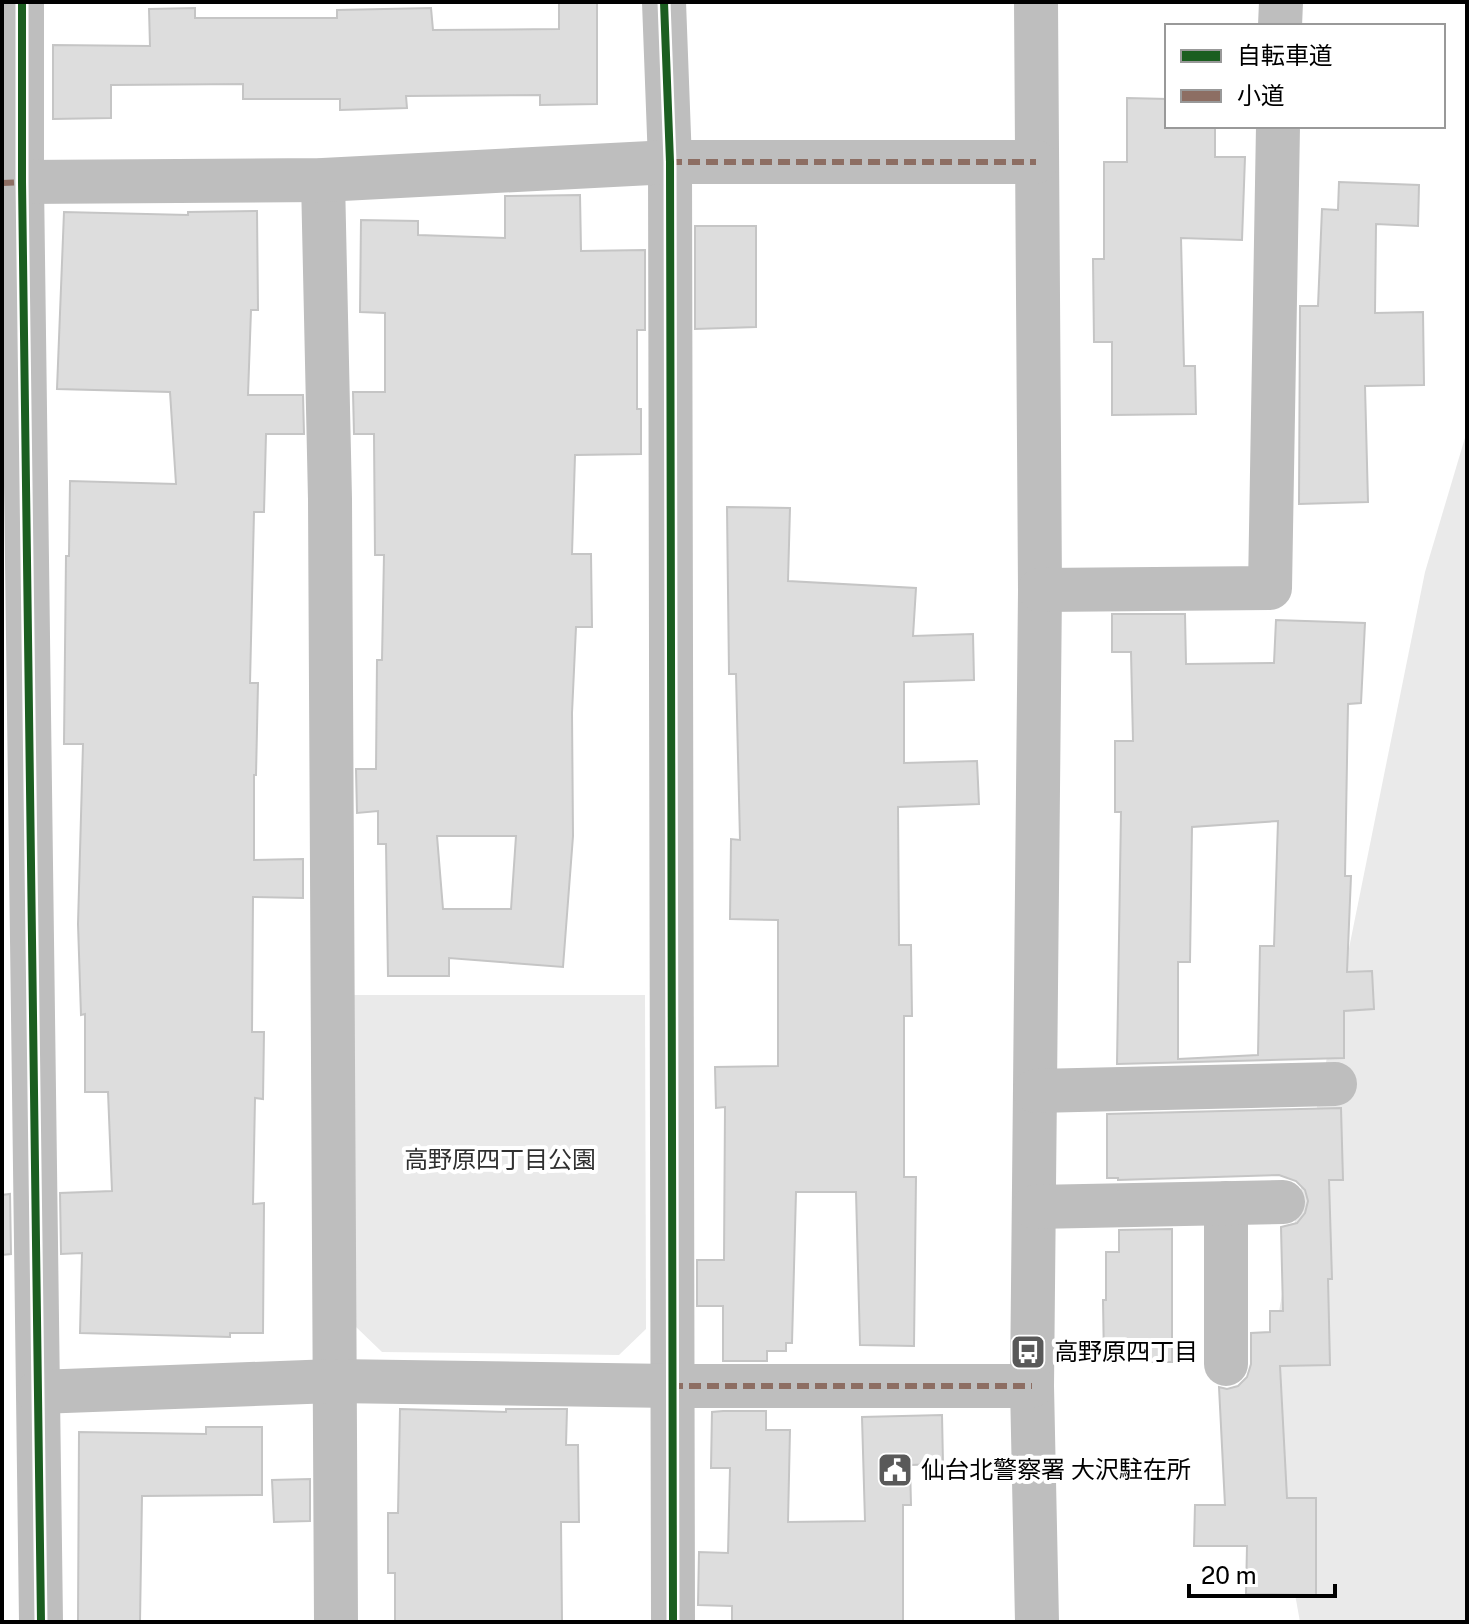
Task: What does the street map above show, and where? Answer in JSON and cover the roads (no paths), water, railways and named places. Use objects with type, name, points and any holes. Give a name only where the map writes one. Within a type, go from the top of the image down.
[{"type":"street","points":[[22,2],[41,1622]]},
{"type":"street","points":[[664,2],[670,162],[673,1622]]},
{"type":"street","points":[[1036,2],[1040,590],[1032,1386],[1037,1622]]},
{"type":"street","points":[[1280,24],[1281,2]]},
{"type":"street","points":[[1040,590],[1270,588],[1278,128]]},
{"type":"street","points":[[22,182],[323,180],[670,162],[1036,162]]},
{"type":"street","points":[[323,180],[330,499],[336,1622]]},
{"type":"street","points":[[1035,1091],[1335,1084]]},
{"type":"street","points":[[1034,1207],[1283,1202]]},
{"type":"street","points":[[1226,1203],[1226,1364]]},
{"type":"street","points":[[38,1392],[333,1381],[671,1386],[1032,1386]]},
{"type":"place","name":"高野原四丁目","points":[[1028,1352]]},
{"type":"place","name":"仙台北警察署 大沢駐在所","points":[[895,1470]]},
{"type":"park label","name":"高野原四丁目公園","points":[[500,1160]]}]
